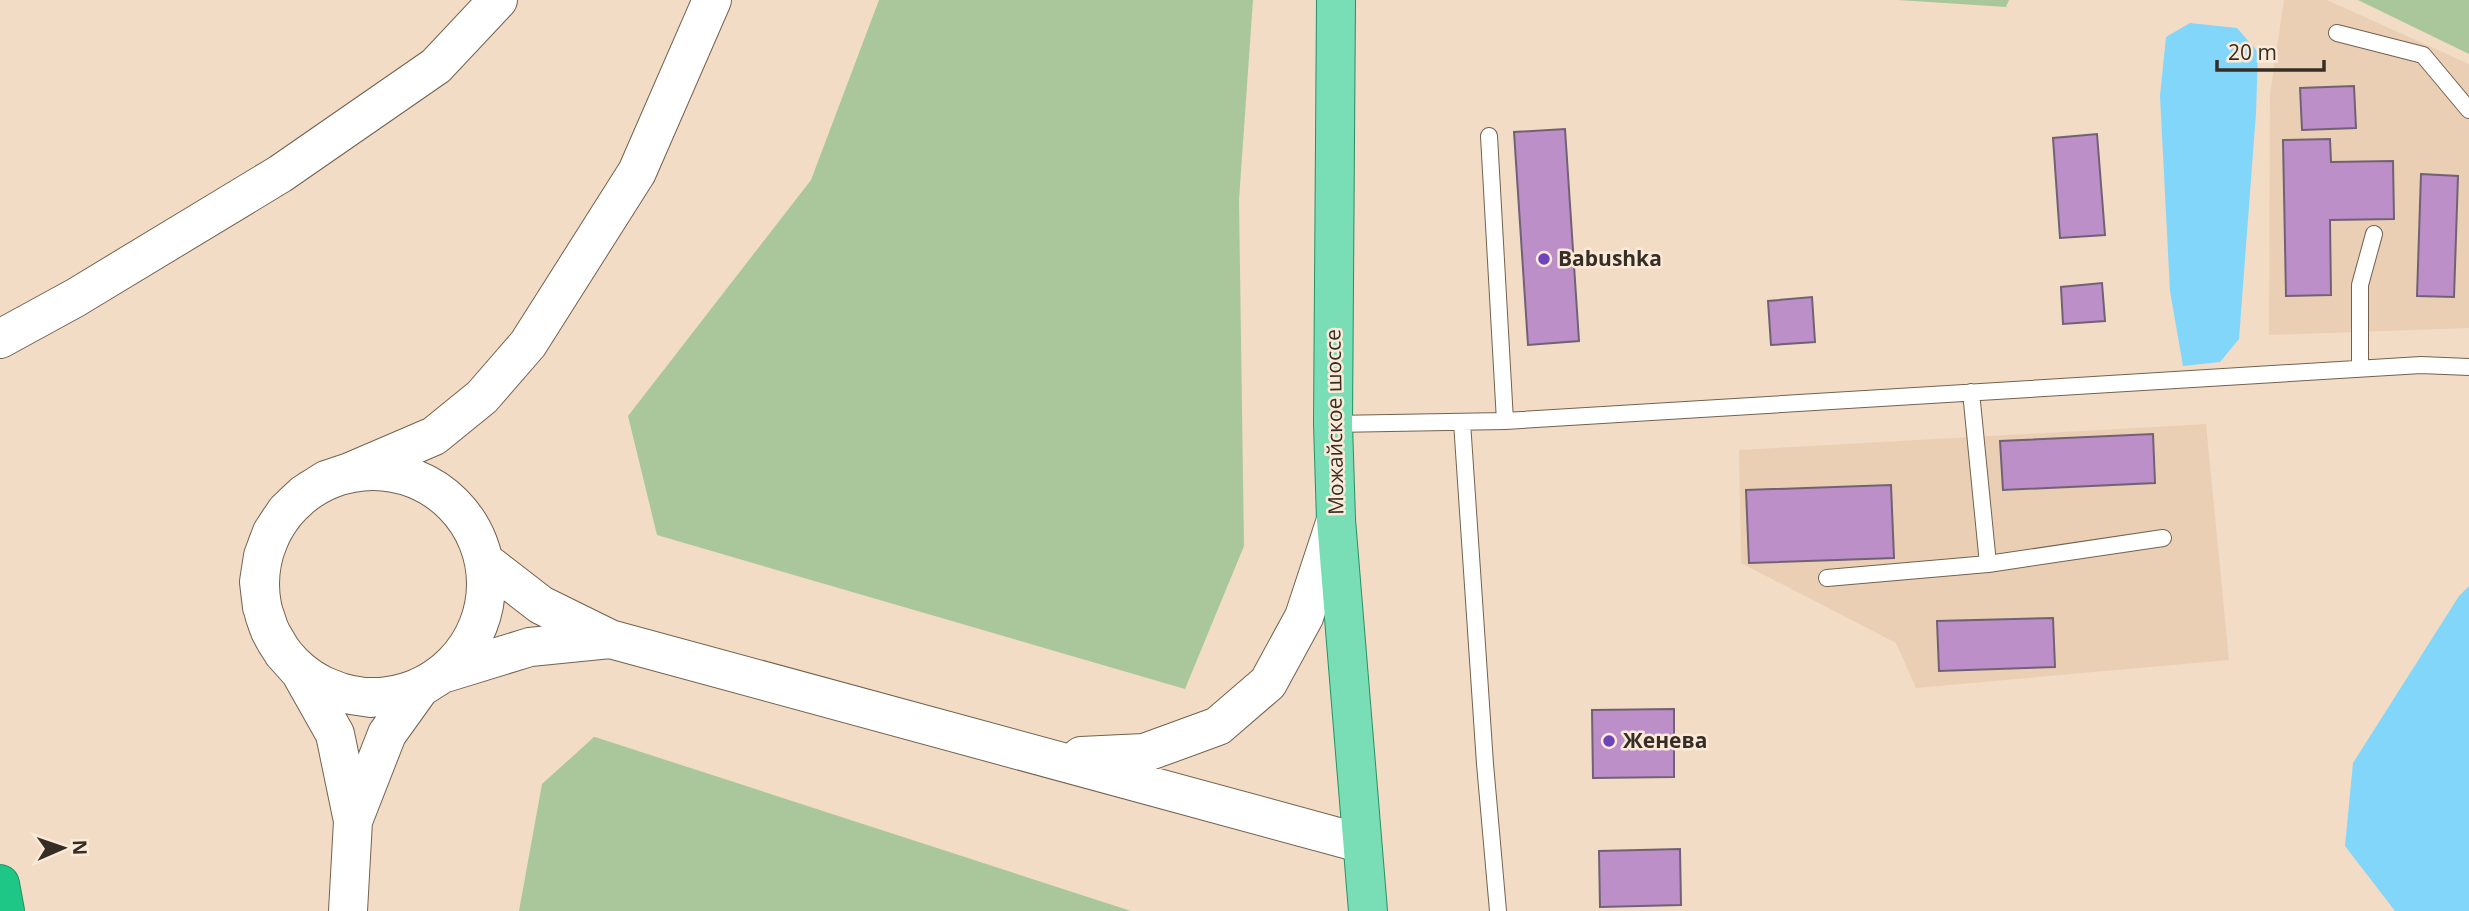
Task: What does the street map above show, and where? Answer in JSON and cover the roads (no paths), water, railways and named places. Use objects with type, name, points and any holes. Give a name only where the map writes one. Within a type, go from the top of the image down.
[{"type":"highway","points":[[0,884],[5,911]]},
{"type":"main road","points":[[0,339],[75,298],[280,174],[436,66],[498,0]]},
{"type":"main road","points":[[610,639],[530,646],[396,695],[371,698],[345,694],[322,685],[300,671],[283,653],[270,631],[262,607],[259,582],[263,556],[272,533],[286,511],[304,494],[326,480],[434,436],[482,397],[528,344],[637,172],[712,0]]},
{"type":"main road","name":"Можайское шоссе","points":[[1336,0],[1333,424],[1336,520],[1360,843],[1368,911]]},
{"type":"main road","points":[[350,472],[375,470],[400,474],[425,482],[446,497],[464,515],[476,537],[484,561],[485,599],[474,636],[460,657],[431,681],[387,734],[353,821]]},
{"type":"main road","points":[[1047,758],[1144,752],[1218,726],[1268,683],[1304,617],[1336,520]]},
{"type":"main road","points":[[484,561],[541,606],[610,639],[1360,843]]},
{"type":"main road","points":[[300,671],[335,734],[353,821],[348,911]]},
{"type":"lane","points":[[2337,33],[2423,55],[2469,110]]},
{"type":"lane","points":[[1489,136],[1506,421]]},
{"type":"lane","points":[[2360,368],[2360,285],[2374,234]]},
{"type":"lane","points":[[1333,424],[1506,421],[2360,368],[2421,365],[2469,367]]},
{"type":"lane","points":[[1971,393],[1988,564]]},
{"type":"lane","points":[[1462,422],[1485,764],[1498,911]]},
{"type":"lane","points":[[1828,578],[1988,564],[2163,538]]},
{"type":"water","points":[[2190,23],[2237,28],[2258,52],[2239,339],[2220,362],[2183,366],[2170,291],[2160,96],[2166,37]]},
{"type":"water","points":[[2469,586],[2469,911],[2395,911],[2345,846],[2353,763],[2459,596]]},
{"type":"place","name":"Babushka","points":[[1544,259]]},
{"type":"place","name":"Женева","points":[[1609,741]]}]
